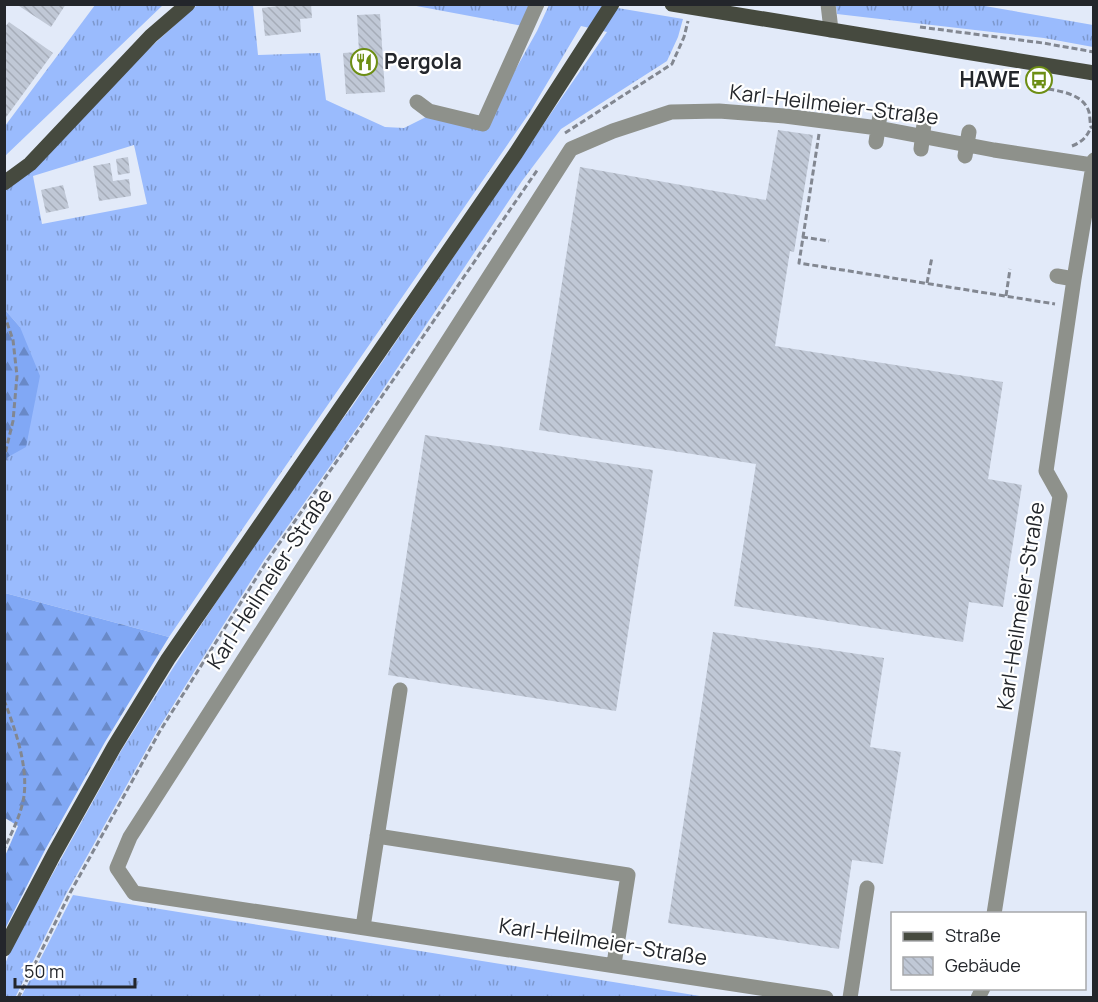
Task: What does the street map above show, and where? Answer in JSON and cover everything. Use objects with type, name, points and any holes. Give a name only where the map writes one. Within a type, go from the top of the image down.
[{"type":"main road","points":[[4,183],[30,164],[151,36],[188,4]]},
{"type":"main road","points":[[4,949],[114,747],[168,659],[516,153],[612,4]]},
{"type":"main road","points":[[672,4],[1094,73]]},
{"type":"lane","points":[[417,102],[429,111],[483,124],[537,4]]},
{"type":"lane","points":[[828,4],[831,30]]},
{"type":"lane","name":"Karl-Heilmeier-Straße","points":[[826,998],[134,892],[117,868],[130,837],[571,149],[613,130],[671,112],[719,111],[878,128],[1011,152],[1054,165],[1093,162],[1047,471],[1060,496],[994,912]]},
{"type":"lane","points":[[1057,276],[1074,279]]},
{"type":"lane","points":[[363,927],[400,690]]},
{"type":"lane","points":[[377,836],[628,876],[614,964]]},
{"type":"lane","points":[[850,998],[867,888]]},
{"type":"path","points":[[563,135],[672,63],[684,37],[692,8]]},
{"type":"path","points":[[1043,43],[1039,81],[1042,88],[1065,92],[1081,100],[1089,111],[1092,128],[1087,136],[1073,146],[1058,146],[1054,165]]},
{"type":"path","points":[[821,121],[798,263],[1070,306]]},
{"type":"path","points":[[18,998],[70,893],[160,731],[267,561],[542,164]]},
{"type":"path","points":[[802,237],[829,241]]},
{"type":"path","points":[[927,283],[932,257]]},
{"type":"path","points":[[1006,296],[1010,269]]},
{"type":"path","points":[[4,314],[13,340],[17,376],[13,422],[4,458]]},
{"type":"path","points":[[4,700],[16,729],[25,776],[24,797],[17,823],[4,849]]},
{"type":"green space","points":[[95,5],[163,5],[5,156],[5,126]]},
{"type":"green space","points":[[197,5],[253,5],[258,55],[320,53],[326,100],[385,127],[404,128],[428,116],[483,128],[549,5],[600,5],[683,19],[667,61],[561,129],[522,181],[364,418],[264,560],[157,731],[66,894],[15,998],[5,997],[5,964],[12,947],[121,751],[291,488],[351,408],[607,32],[581,26],[530,112],[169,637],[5,593],[5,465],[8,457],[20,327],[5,310],[5,188]],"holes":[[[134,145],[147,204],[42,224],[33,176]]]},
{"type":"green space","points":[[411,5],[532,5],[523,26]]},
{"type":"green space","points":[[836,5],[979,5],[1093,25],[1093,47],[1044,38],[837,14]]},
{"type":"green space","points":[[6,311],[20,327],[40,376],[26,447],[8,457],[5,465]]},
{"type":"green space","points":[[5,593],[169,637],[105,742],[45,850],[5,929],[5,856],[18,826],[5,818]]},
{"type":"green space","points":[[73,895],[706,997],[21,997]]},
{"type":"building","points":[[16,4],[66,4],[51,27]]},
{"type":"building","points":[[311,4],[312,18],[300,19],[301,32],[265,36],[262,8]]},
{"type":"building","name":"Pergola","points":[[380,14],[385,92],[346,94],[343,53],[359,52],[357,15]]},
{"type":"building","points":[[9,22],[53,53],[4,120],[4,28]]},
{"type":"building","points":[[778,130],[813,135],[794,252],[790,251],[775,346],[1003,382],[988,479],[1022,485],[1003,607],[969,602],[963,642],[734,606],[756,464],[539,430],[580,167],[766,200]]},
{"type":"building","points":[[128,157],[130,173],[118,175],[116,159]]},
{"type":"building","points":[[110,163],[113,181],[129,179],[131,196],[99,201],[93,166]]},
{"type":"building","points":[[63,185],[69,208],[46,213],[41,190]]},
{"type":"building","points":[[425,435],[653,470],[616,711],[388,675]]},
{"type":"building","points":[[713,632],[884,658],[870,747],[901,752],[883,864],[852,860],[839,949],[668,923]]},
{"type":"place","name":"Pergola","points":[[364,62]]},
{"type":"place","name":"HAWE","points":[[1039,80]]}]
